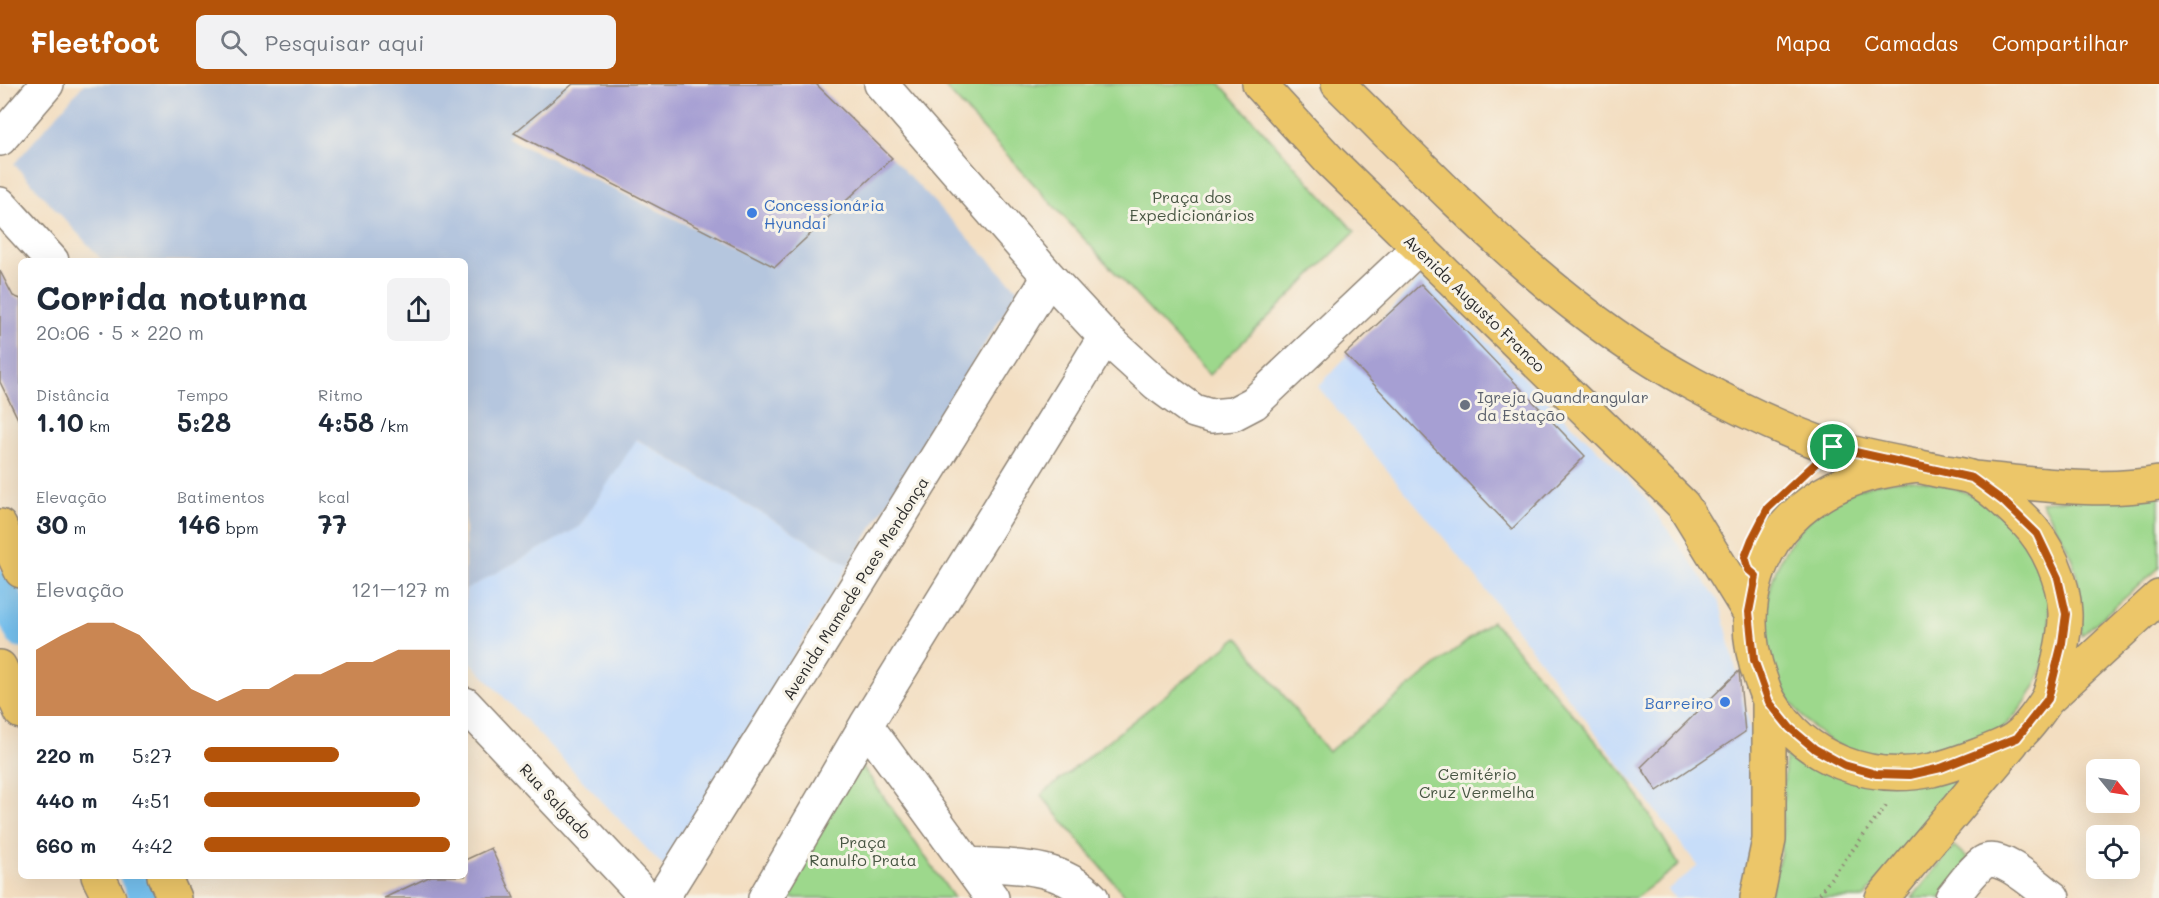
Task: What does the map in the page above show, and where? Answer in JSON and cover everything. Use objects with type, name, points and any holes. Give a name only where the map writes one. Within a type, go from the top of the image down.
[{"type":"main road","name":"Avenida Augusto Franco","points":[[1259,84],[1330,161],[1683,505],[1749,612]]},
{"type":"main road","points":[[1338,84],[1530,269],[1574,305],[1657,363],[1694,385],[1757,416],[1833,447],[1972,478],[2112,488],[2159,483]]},
{"type":"main road","points":[[1918,466],[1880,470],[1823,494],[1801,510],[1782,529],[1767,551],[1756,576],[1749,612],[1754,660],[1769,702],[1790,728],[1815,749],[1844,765],[1876,774],[1910,775],[1941,768],[2017,738]]},
{"type":"main road","points":[[1972,478],[2003,501],[2037,534],[2058,578],[2066,614],[2062,643],[2048,699]]},
{"type":"main road","points":[[0,526],[18,565]]},
{"type":"main road","points":[[1882,898],[2048,699],[2159,597]]},
{"type":"main road","points":[[0,667],[18,706]]},
{"type":"main road","points":[[1757,898],[1769,840],[1769,702]]},
{"type":"main road","points":[[100,879],[109,898]]},
{"type":"main road","points":[[165,879],[174,898]]},
{"type":"street","points":[[0,139],[47,84]]},
{"type":"street","points":[[881,84],[1048,277],[1105,337],[1157,384],[1194,411],[1211,416],[1233,414],[1254,403],[1418,248]]},
{"type":"street","points":[[0,204],[49,258]]},
{"type":"street","name":"Avenida Mamede Paes Mendonça","points":[[662,898],[1048,277]]},
{"type":"street","points":[[765,898],[866,725],[1105,337]]},
{"type":"street","name":"Rua Salgado","points":[[468,707],[647,898]]},
{"type":"street","points":[[866,725],[992,898]]},
{"type":"street","points":[[1952,898],[1983,863],[1992,859],[2005,863],[2053,898]]},
{"type":"street","points":[[968,864],[1043,869],[1063,877],[1092,898]]},
{"type":"path","points":[[1816,898],[1910,775]]},
{"type":"shaded area","points":[[84,84],[570,84],[506,137],[775,267],[892,158],[1018,290],[849,565],[637,439],[579,527],[468,588],[468,258],[100,258],[14,164]]},
{"type":"shaded area","points":[[1421,277],[1641,492],[1720,603],[1754,744],[1753,851],[1737,898],[1675,898],[1667,890],[1698,866],[1468,567],[1318,387]]},
{"type":"shaded area","points":[[636,439],[849,565],[664,867],[468,659],[468,588],[579,527]]},
{"type":"green space","name":"Praça dos Expedicionários","points":[[942,84],[1220,84],[1355,232],[1209,375]]},
{"type":"green space","points":[[1894,480],[1922,480],[1949,486],[1975,497],[2009,521],[2026,543],[2039,568],[2050,608],[2050,636],[2039,676],[2026,701],[2009,723],[1975,747],[1949,758],[1922,764],[1894,764],[1867,758],[1841,747],[1807,723],[1783,689],[1772,663],[1766,636],[1766,608],[1772,581],[1783,555],[1807,521],[1841,497],[1867,486]]},
{"type":"green space","points":[[2159,492],[2159,568],[2081,636],[2079,594],[2073,561],[2061,535],[2041,502]]},
{"type":"green space","name":"Cemitério Cruz Vermelha","points":[[1492,621],[1627,777],[1679,865],[1635,898],[1127,898],[1041,795],[1238,637],[1328,752]]},
{"type":"green space","points":[[1786,735],[1830,768],[1972,766],[1864,898],[1768,898],[1781,853]]},
{"type":"green space","name":"Praça Ranulfo Prata","points":[[860,763],[954,898],[780,898]]},
{"type":"green space","points":[[1954,846],[1971,861],[1941,898],[1912,898]]},
{"type":"building","name":"Concessionária Hyundai","points":[[573,84],[816,84],[892,158],[775,267],[514,133]]},
{"type":"building","points":[[0,271],[13,296],[18,298],[18,419],[0,382]]},
{"type":"building","name":"Igreja Quandrangular da Estação","points":[[1421,284],[1585,456],[1512,529],[1345,354]]},
{"type":"building","name":"Barreiro","points":[[1739,671],[1745,732],[1657,791],[1641,767]]},
{"type":"building","points":[[491,848],[514,898],[384,898],[425,879],[468,879],[468,859]]},
{"type":"waterway","points":[[0,586],[18,625]]},
{"type":"waterway","points":[[137,879],[146,898]]},
{"type":"place","name":"Concessionária Hyundai","points":[[752,213]]},
{"type":"place","name":"Igreja Quandrangular da Estação","points":[[1465,405]]},
{"type":"place","name":"Barreiro","points":[[1725,702]]},
{"type":"route","points":[[1833,447],[1972,478],[2003,501],[2037,534],[2058,578],[2066,614],[2062,643],[2048,699],[2017,738],[1941,768],[1910,775],[1876,774],[1844,765],[1815,749],[1790,728],[1769,702],[1754,660],[1749,612],[1756,576],[1749,570],[1745,557],[1768,508],[1833,447]]}]
